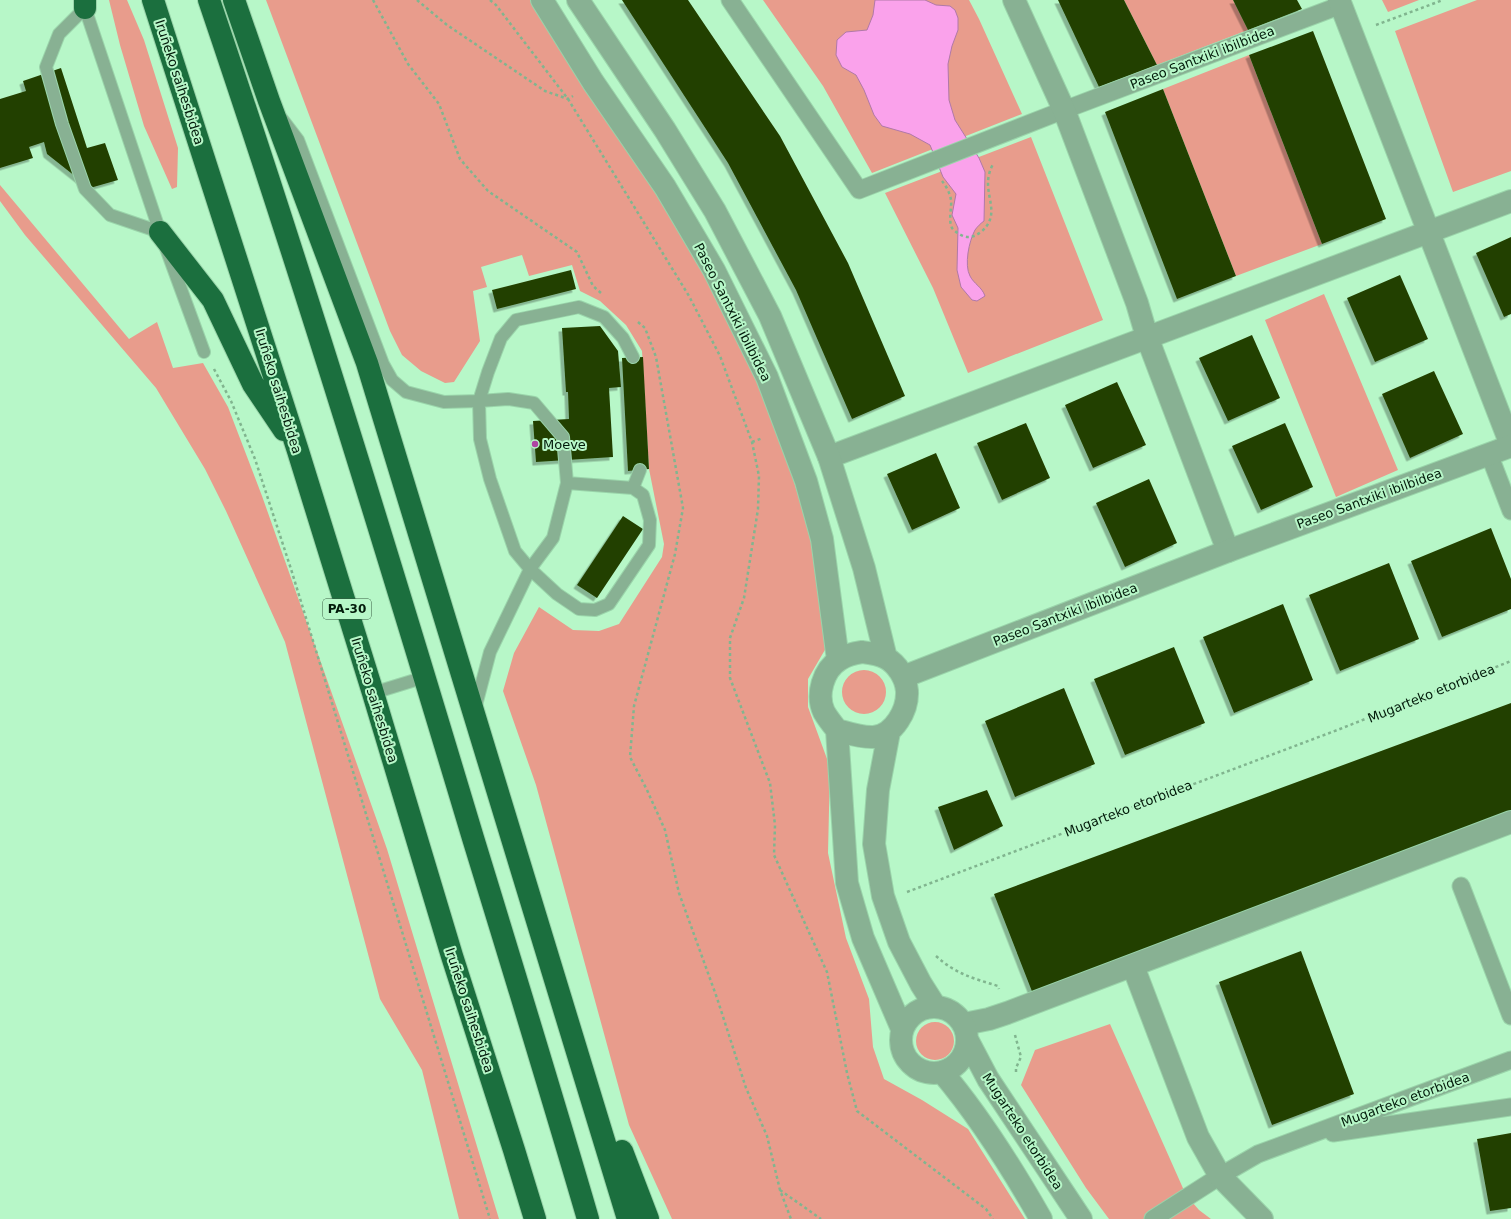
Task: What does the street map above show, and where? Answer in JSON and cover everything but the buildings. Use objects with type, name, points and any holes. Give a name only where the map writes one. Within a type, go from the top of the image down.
[{"type":"highway","name":"Iruñeko saihesbidea","points":[[153,0],[298,451],[452,956],[535,1219]]},
{"type":"highway","points":[[209,0],[316,329],[425,677],[588,1219]]},
{"type":"highway","points":[[234,0],[269,101],[367,363],[628,1219]]},
{"type":"highway","points":[[160,232],[213,300],[253,384],[298,451]]},
{"type":"highway","points":[[589,1088],[615,1130],[648,1219]]},
{"type":"street","name":"Paseo Santxiki ibilbidea","points":[[542,0],[593,82],[665,186],[714,270],[767,377],[806,481],[822,539],[838,660]]},
{"type":"street","points":[[578,0],[665,130],[715,211],[770,316],[830,457],[864,568],[886,658]]},
{"type":"street","name":"Paseo Santxiki ibilbidea","points":[[730,0],[859,190],[1340,2],[1511,445],[1228,551],[903,676]]},
{"type":"street","points":[[1014,0],[1064,110],[1137,302],[1147,337],[1228,551]]},
{"type":"street","points":[[830,457],[1511,201]]},
{"type":"street","points":[[1489,454],[1511,511]]},
{"type":"street","points":[[902,1029],[863,938],[847,883],[837,730],[824,711],[821,698],[822,683],[828,670],[838,660],[850,654],[862,652],[875,653],[886,658],[896,666],[903,676],[907,691],[905,706],[899,719],[889,732],[878,790],[874,844],[883,896],[898,942],[935,1006]]},
{"type":"street","points":[[837,730],[858,736],[874,737],[889,732]]},
{"type":"street","points":[[966,1032],[989,1019],[1133,966],[1511,822]]},
{"type":"street","points":[[1461,886],[1511,1016]]},
{"type":"street","points":[[1133,966],[1198,1137],[1220,1176],[1262,1219]]},
{"type":"street","points":[[935,1006],[952,1011],[966,1032],[964,1055],[955,1066],[942,1072],[928,1073],[914,1068],[905,1057],[900,1043],[902,1029],[909,1017],[921,1009],[935,1006]]},
{"type":"street","name":"Mugarteko etorbidea","points":[[966,1032],[988,1079],[1081,1219]]},
{"type":"street","name":"Mugarteko etorbidea","points":[[1153,1219],[1220,1176],[1258,1154],[1511,1060]]},
{"type":"street","points":[[942,1072],[964,1098],[1024,1190],[1041,1219]]},
{"type":"street","name":"Mugarteko etorbidea","points":[[1299,1138],[1511,1107]]},
{"type":"lane","points":[[85,4],[59,34],[46,66],[62,124],[85,189],[110,215],[160,232]]},
{"type":"lane","points":[[85,4],[160,232],[204,352]]},
{"type":"lane","points":[[269,101],[298,140],[383,364],[392,380],[406,392],[444,402],[508,399],[534,403],[563,437],[567,483],[553,538],[530,569],[490,652],[474,712]]},
{"type":"lane","points":[[567,483],[633,488],[643,496],[650,520],[648,545],[609,604],[595,610],[578,609],[557,594],[530,569],[515,552],[490,479],[480,438],[479,401],[501,338],[516,320],[579,307],[604,317],[623,338],[633,357]]},
{"type":"lane","points":[[633,488],[640,470]]},
{"type":"lane","points":[[373,693],[425,677]]},
{"type":"path","points":[[417,0],[447,25],[545,91],[568,99]]},
{"type":"path","points":[[490,0],[496,5],[568,99],[689,296],[720,356],[752,442],[759,476],[758,509],[744,598],[730,638],[730,678],[770,783],[775,825],[774,855],[827,972],[856,1111],[986,1209],[993,1219]]},
{"type":"path","points":[[1352,34],[1443,0]]},
{"type":"path","points":[[923,166],[942,180],[951,200],[952,227],[966,237],[976,236],[983,231],[990,222],[992,206],[988,183],[991,167],[1009,132]]},
{"type":"path","points":[[204,352],[231,401],[255,459],[291,569],[490,1219]]},
{"type":"path","name":"Mugarteko etorbidea","points":[[904,893],[1340,729],[1511,661]]},
{"type":"path","name":"Mugarteko etorbidea","points":[[933,954],[949,968],[969,977],[998,986],[1021,1056],[1016,1068],[1016,1075]]},
{"type":"path","points":[[780,1190],[821,1219]]},
{"type":"shaded area","points":[[109,0],[127,0],[144,40],[178,148],[177,187],[172,189],[144,126],[120,45]]},
{"type":"shaded area","points":[[266,0],[530,0],[575,72],[675,223],[716,295],[750,365],[784,449],[809,531],[822,604],[826,648],[808,679],[808,707],[830,767],[828,853],[846,938],[869,999],[873,1047],[884,1079],[922,1100],[968,1129],[1025,1219],[672,1219],[629,1125],[536,785],[503,691],[514,653],[539,607],[573,630],[599,631],[619,624],[662,557],[664,544],[649,469],[642,351],[626,325],[600,301],[580,291],[572,265],[529,276],[522,255],[481,267],[487,287],[473,291],[480,341],[454,382],[445,383],[421,371],[402,355],[390,331]]},
{"type":"shaded area","points":[[763,0],[969,0],[1022,114],[872,173],[823,86]]},
{"type":"shaded area","points":[[875,0],[925,0],[936,5],[950,6],[955,10],[958,18],[958,30],[952,46],[948,64],[949,100],[955,120],[979,158],[985,172],[984,221],[975,230],[969,246],[967,260],[970,276],[985,296],[977,301],[972,300],[961,287],[957,270],[958,228],[952,215],[956,194],[943,177],[930,145],[910,134],[882,126],[874,115],[856,75],[842,67],[836,55],[837,40],[846,32],[867,30],[873,15]]},
{"type":"shaded area","points":[[1124,0],[1233,0],[1248,30],[1157,65]]},
{"type":"shaded area","points":[[1382,0],[1419,0],[1388,12]]},
{"type":"shaded area","points":[[1477,0],[1511,0],[1511,171],[1453,192],[1395,31]]},
{"type":"shaded area","points":[[1249,55],[1322,244],[1236,276],[1163,89]]},
{"type":"shaded area","points":[[1031,137],[1103,320],[968,373],[933,288],[885,193]]},
{"type":"shaded area","points":[[0,185],[129,339],[157,322],[173,368],[203,363],[228,407],[262,496],[387,849],[499,1219],[459,1219],[422,1070],[380,999],[285,642],[226,511],[205,469],[156,388],[25,235],[0,201]]},
{"type":"shaded area","points":[[1324,294],[1398,470],[1336,497],[1265,320]]},
{"type":"shaded area","points":[[864,670],[876,674],[882,680],[886,692],[882,704],[876,710],[864,714],[852,710],[846,704],[842,692],[846,680],[852,674]]},
{"type":"shaded area","points":[[931,1022],[939,1022],[949,1027],[953,1034],[953,1048],[949,1055],[939,1060],[931,1060],[921,1055],[919,1052],[916,1045],[916,1037],[921,1027],[924,1025]]},
{"type":"shaded area","points":[[1110,1024],[1186,1195],[1199,1210],[1211,1219],[1109,1219],[1086,1188],[1021,1085],[1035,1050]]},
{"type":"place","name":"Moeve","points":[[535,444]]}]
